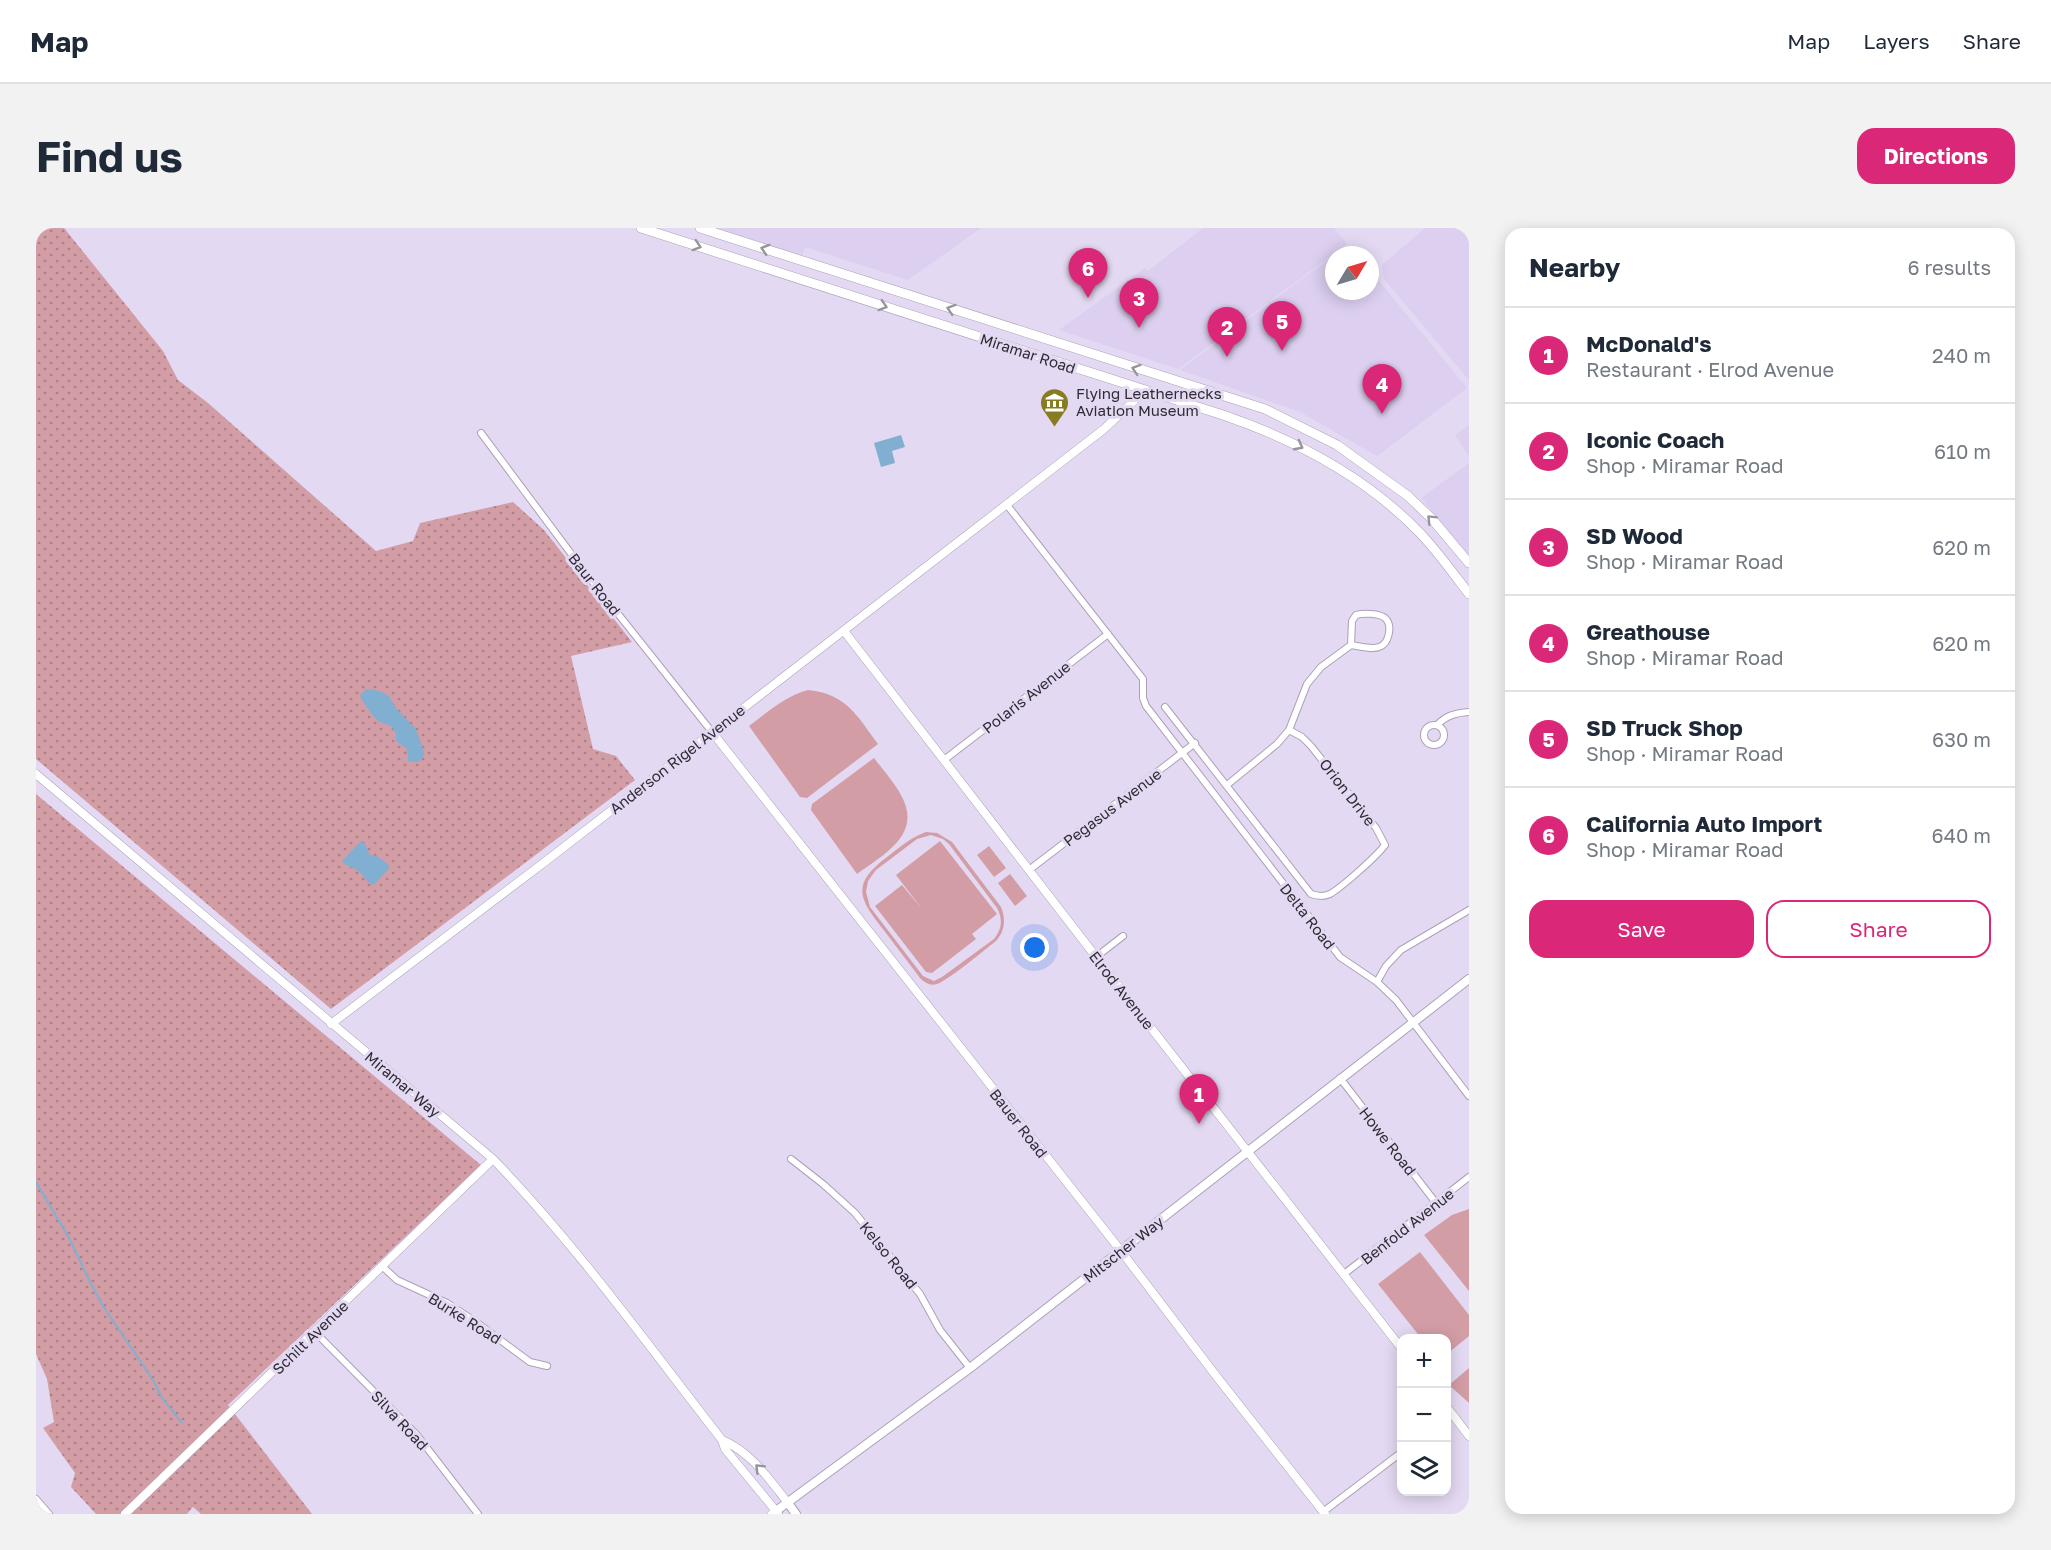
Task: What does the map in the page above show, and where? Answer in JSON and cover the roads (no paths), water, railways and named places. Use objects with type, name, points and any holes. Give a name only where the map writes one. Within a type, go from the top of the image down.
[{"type":"main road","name":"Miramar Road","points":[[641,228],[1257,427],[1296,444],[1356,480],[1395,510],[1419,532],[1469,594]]},
{"type":"main road","name":"Miramar Road","points":[[700,228],[1265,409],[1337,445],[1408,496],[1443,531],[1469,563]]},
{"type":"main road","name":"Mitscher Way","points":[[775,1513],[969,1368],[1469,979]]},
{"type":"main road","name":"Miramar Way","points":[[788,1503],[796,1514]]},
{"type":"street","name":"Anderson Rigel Avenue","points":[[331,1024],[1023,493],[1104,429],[1134,401],[1138,388]]},
{"type":"street","name":"Baur Road","points":[[481,433],[584,571],[712,732]]},
{"type":"street","points":[[1007,505],[1108,634]]},
{"type":"street","points":[[1227,785],[1277,744],[1288,730],[1307,684],[1321,667],[1351,645],[1376,648],[1384,645],[1387,642],[1389,629],[1387,621],[1382,616],[1356,615],[1352,621],[1351,645]]},
{"type":"street","name":"Elrod Avenue","points":[[844,631],[1397,1344]]},
{"type":"street","name":"Delta Road","points":[[1108,634],[1143,679],[1143,698],[1146,706],[1340,957],[1377,982],[1396,1000],[1469,1096]]},
{"type":"street","name":"Polaris Avenue","points":[[944,760],[1108,634]]},
{"type":"street","name":"Delta Road","points":[[1165,707],[1311,894]]},
{"type":"street","points":[[1437,725],[1454,713],[1469,712]]},
{"type":"street","name":"Orion Drive","points":[[1288,730],[1302,737],[1311,746],[1376,828],[1385,846],[1378,855],[1330,894],[1319,897],[1311,894]]},
{"type":"street","name":"Bauer Road","points":[[712,732],[1121,1251],[1324,1513]]},
{"type":"street","name":"Pegasus Avenue","points":[[1029,870],[1194,743]]},
{"type":"street","name":"Miramar Way","points":[[36,774],[493,1159],[529,1196],[570,1246],[722,1440],[725,1449],[775,1513]]},
{"type":"street","points":[[1377,982],[1386,966],[1401,950],[1469,910]]},
{"type":"street","points":[[1096,957],[1124,936]]},
{"type":"street","name":"Howe Road","points":[[1341,1078],[1436,1203]]},
{"type":"street","name":"Schilt Avenue","points":[[125,1514],[493,1159]]},
{"type":"street","name":"Kelso Road","points":[[791,1159],[824,1184],[855,1213],[920,1294],[940,1330],[969,1368]]},
{"type":"street","name":"Benfold Avenue","points":[[1344,1274],[1469,1177]]},
{"type":"street","name":"Burke Road","points":[[383,1267],[397,1280],[447,1303],[530,1362],[547,1366]]},
{"type":"street","name":"Silva Road","points":[[315,1332],[417,1435],[478,1514]]},
{"type":"street","points":[[1451,1415],[1469,1436]]},
{"type":"street","name":"Miramar Way","points":[[722,1440],[759,1466],[788,1503]]},
{"type":"street","points":[[1324,1513],[1397,1455]]},
{"type":"street","points":[[36,1499],[49,1514]]},
{"type":"water","points":[[901,435],[905,447],[892,451],[895,463],[881,467],[874,443]]},
{"type":"water","points":[[366,689],[380,691],[389,696],[396,708],[416,729],[424,752],[421,760],[408,761],[407,749],[396,741],[396,734],[392,727],[378,721],[363,701],[360,695]]},
{"type":"water","points":[[361,841],[370,855],[377,856],[389,865],[388,870],[374,885],[342,861]]},
{"type":"waterway","points":[[36,1182],[69,1238],[103,1306],[153,1380],[162,1398],[182,1423]]},
{"type":"place","name":"California Auto Import","points":[[1088,298]]},
{"type":"place","name":"SD Wood","points":[[1139,328]]},
{"type":"place","name":"SD Truck Shop","points":[[1282,351]]},
{"type":"place","name":"Iconic Coach","points":[[1227,357]]},
{"type":"place","name":"Greathouse","points":[[1382,414]]},
{"type":"place","name":"Flying Leathernecks Aviation Museum","points":[[1055,428]]},
{"type":"place","name":"McDonald's","points":[[1199,1124]]}]
